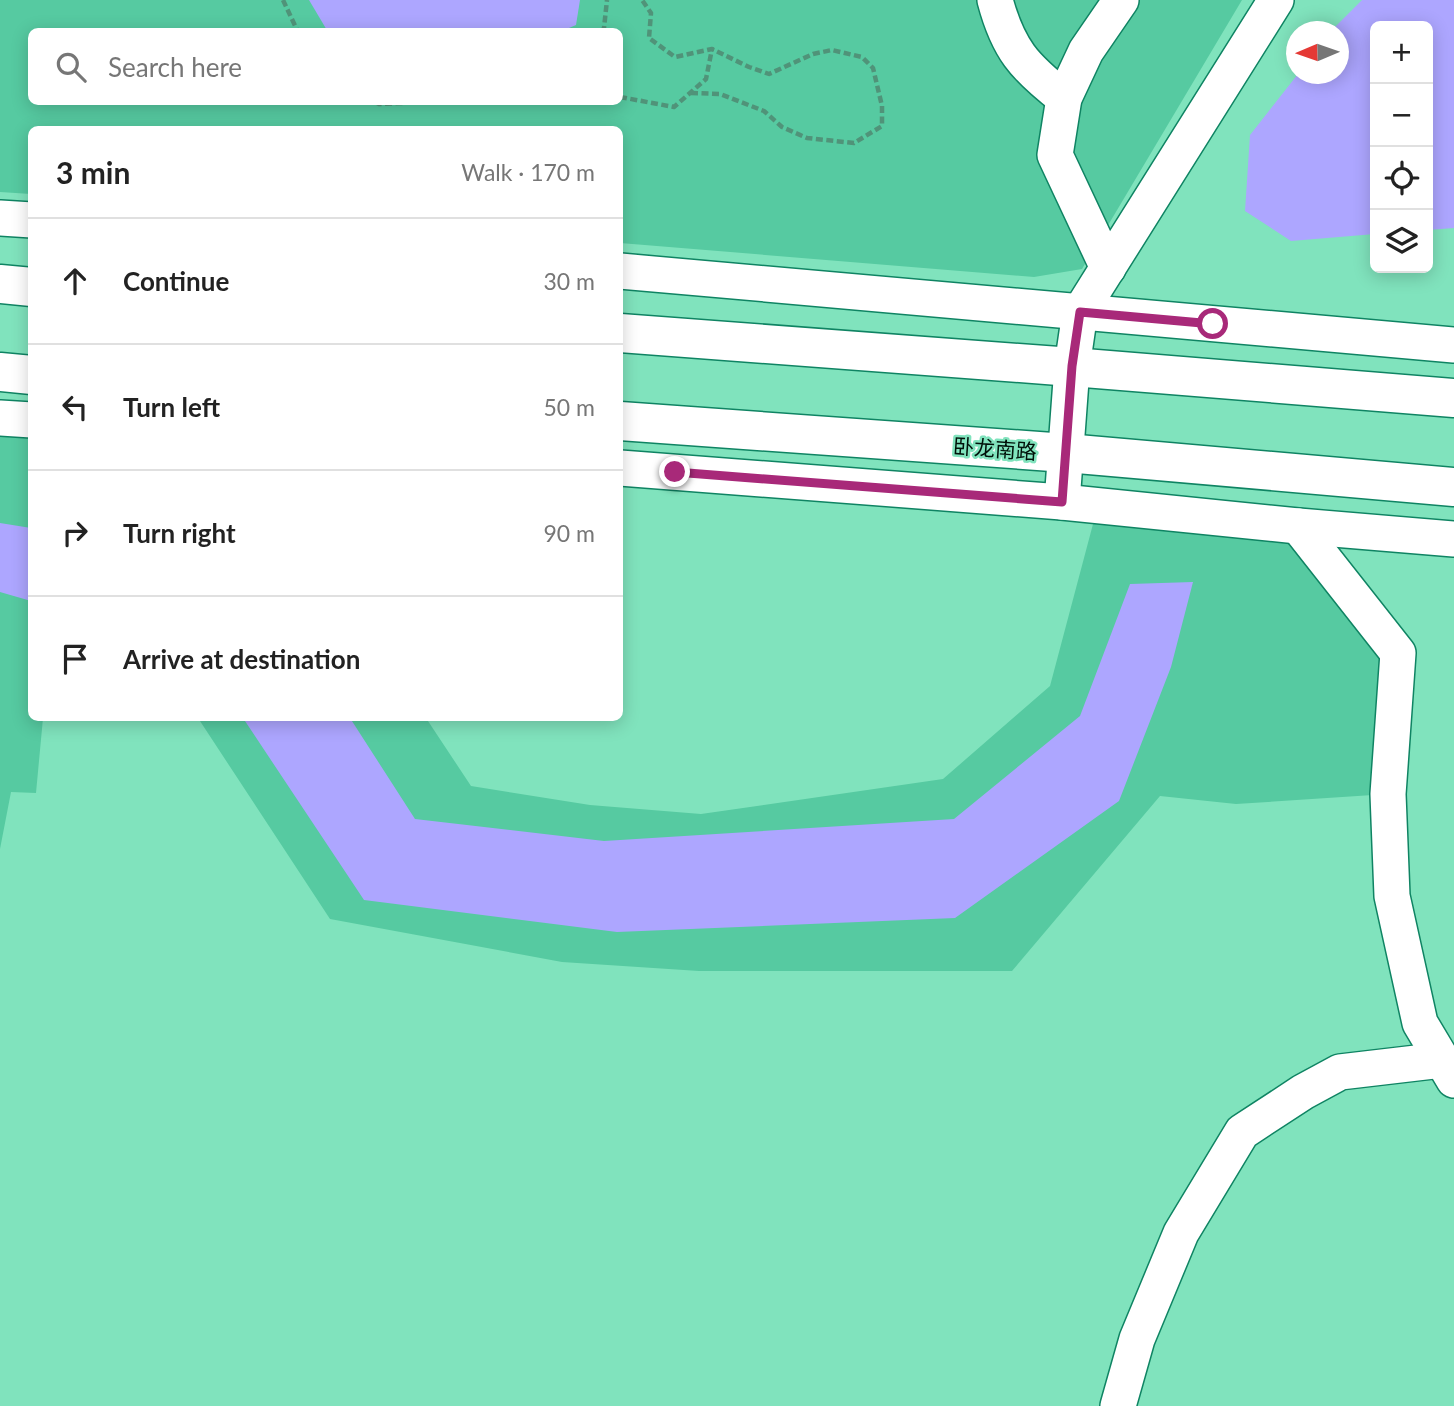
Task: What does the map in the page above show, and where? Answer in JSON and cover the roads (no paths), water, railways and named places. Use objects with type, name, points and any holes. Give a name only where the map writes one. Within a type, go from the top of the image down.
[{"type":"highway","points":[[0,284],[28,287]]},
{"type":"highway","points":[[623,333],[1072,366],[1454,398]]},
{"type":"highway","points":[[0,372],[28,375]]},
{"type":"highway","name":"卧龙南路","points":[[623,421],[1066,453],[1454,487]]},
{"type":"street","points":[[995,0],[1002,25],[1016,55],[1063,98]]},
{"type":"street","points":[[1108,268],[1055,155],[1063,98],[1086,51],[1121,0]]},
{"type":"street","points":[[1062,502],[1072,366],[1080,312],[1276,0]]},
{"type":"street","points":[[0,218],[28,220]]},
{"type":"street","points":[[623,271],[1454,345]]},
{"type":"street","points":[[0,418],[28,421]]},
{"type":"street","points":[[623,468],[1062,502],[1298,526],[1454,538]]},
{"type":"street","points":[[1118,1406],[1137,1339],[1181,1233],[1242,1132],[1340,1072],[1448,1070],[1420,1023],[1392,897],[1388,794],[1398,653],[1298,526]]}]
